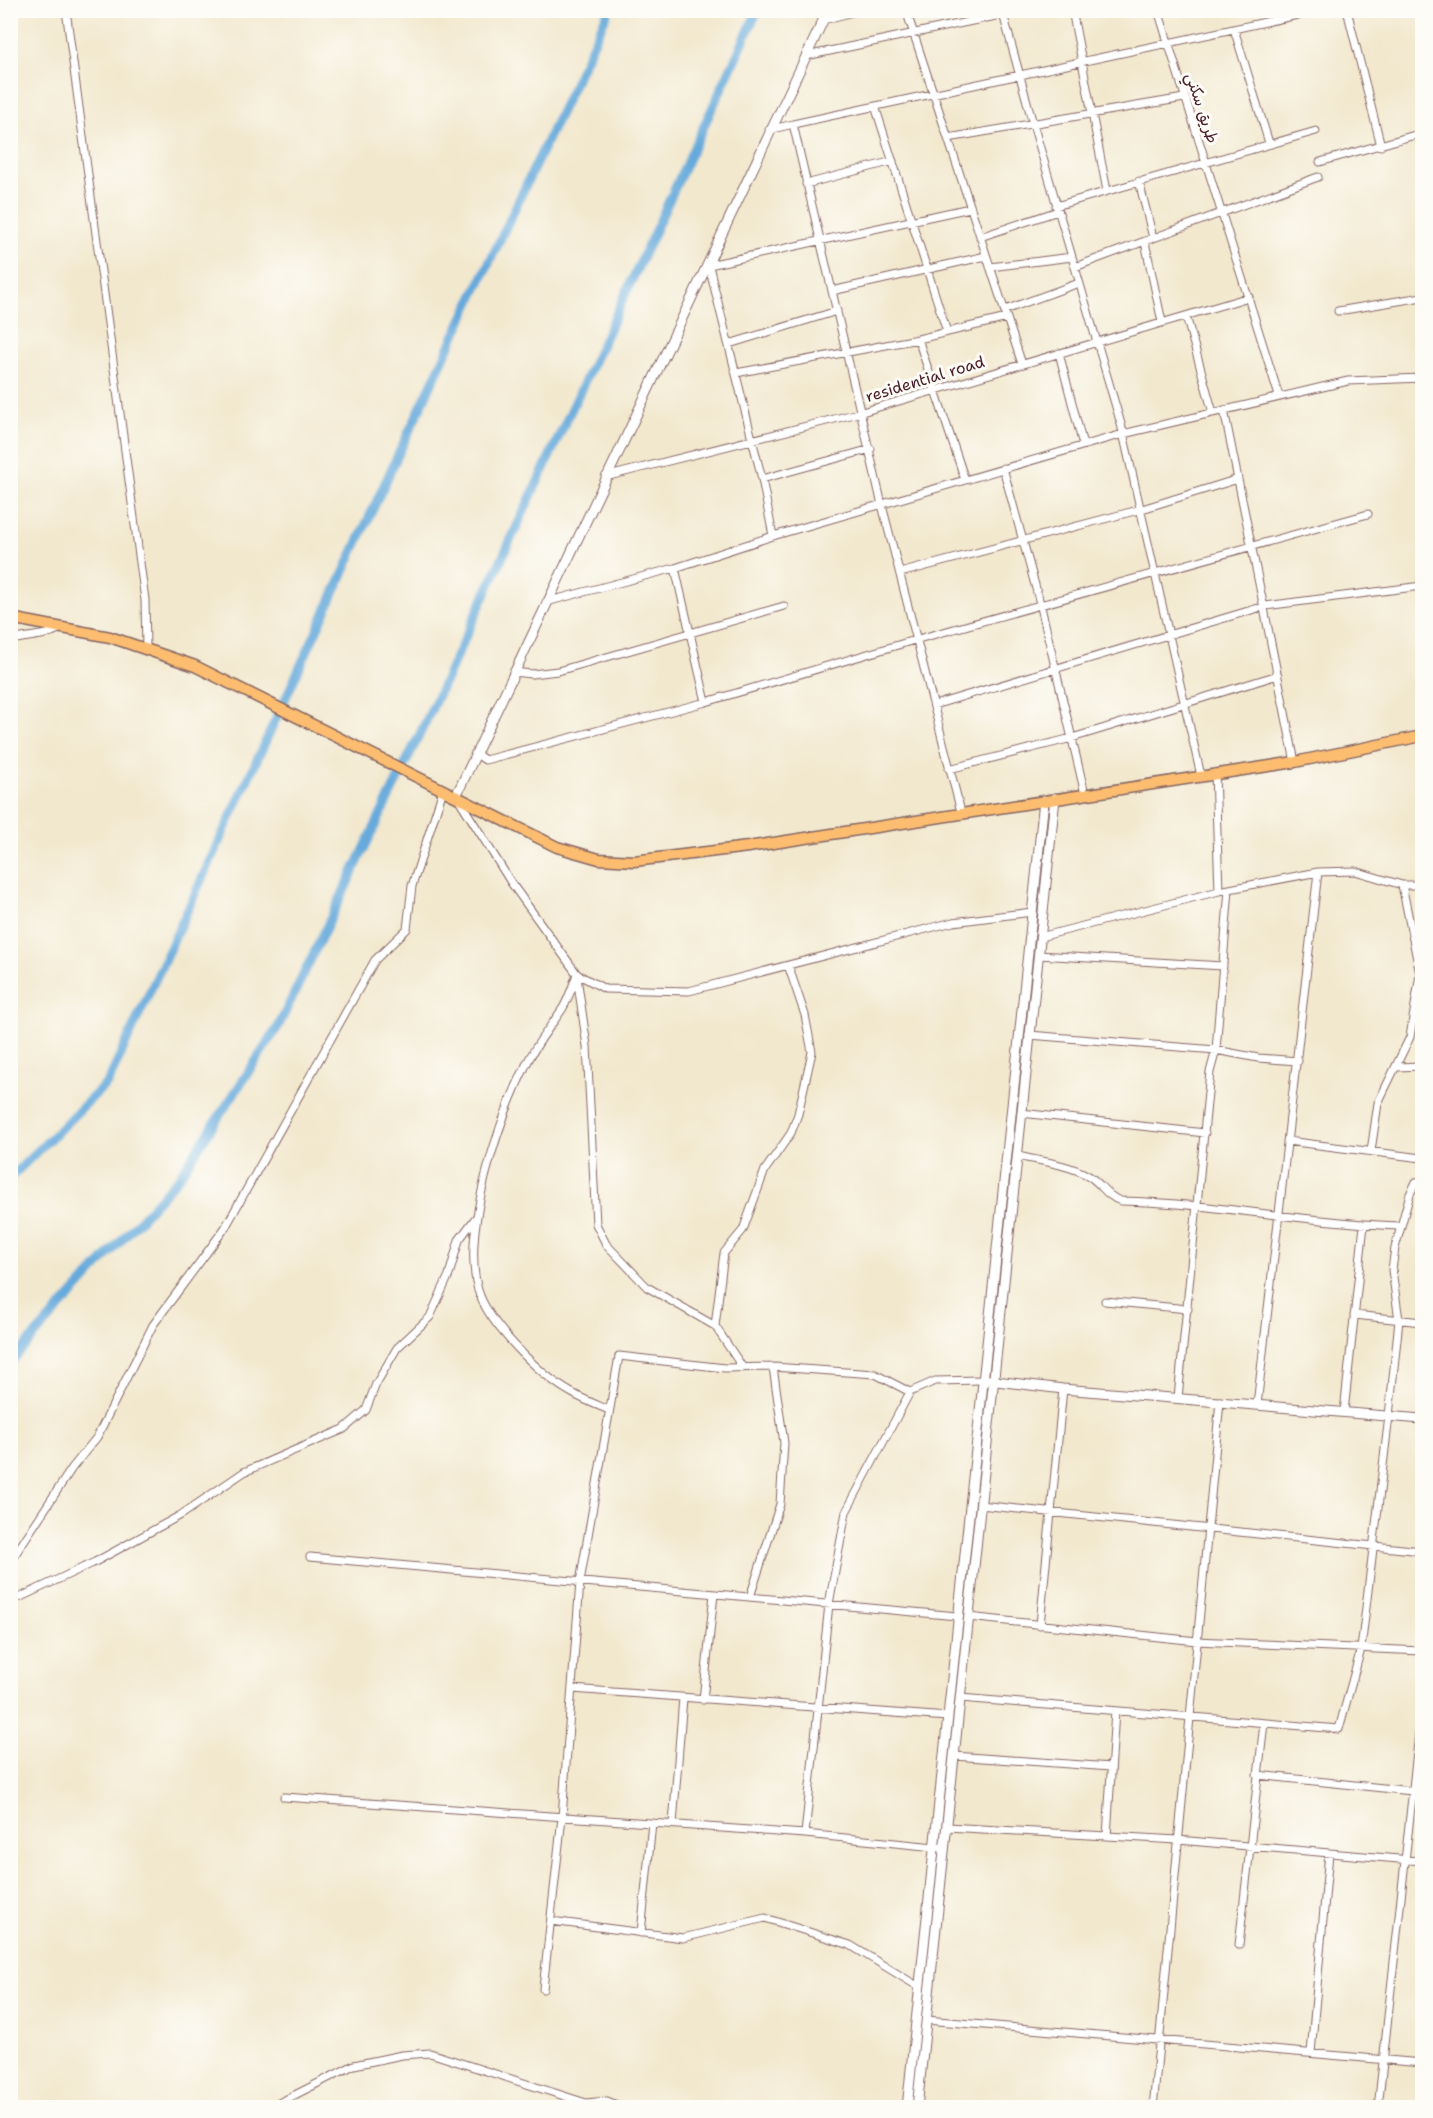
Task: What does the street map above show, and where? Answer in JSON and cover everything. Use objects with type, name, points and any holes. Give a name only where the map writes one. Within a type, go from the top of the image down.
[{"type":"main road","points":[[10,618],[63,627],[146,648],[195,666],[557,846],[599,859],[634,861],[748,847],[961,812],[1295,762],[1422,736]]},
{"type":"street","points":[[66,10],[145,600],[146,648]]},
{"type":"street","points":[[828,10],[769,130],[456,796],[512,884],[577,974],[605,989],[689,991],[953,922],[1032,912]]},
{"type":"street","points":[[823,20],[860,10]]},
{"type":"street","points":[[906,10],[1022,364]]},
{"type":"street","points":[[806,56],[1025,10]]},
{"type":"street","points":[[1072,10],[1107,191]]},
{"type":"street","name":"طريق سكني","points":[[1158,10],[1279,396]]},
{"type":"street","points":[[769,130],[1321,10]]},
{"type":"street","points":[[1347,10],[1381,146]]},
{"type":"street","points":[[1002,13],[1123,434],[1171,634],[1201,776]]},
{"type":"street","points":[[1234,29],[1269,143]]},
{"type":"street","points":[[948,138],[1184,98]]},
{"type":"street","points":[[875,106],[914,221],[947,332]]},
{"type":"street","points":[[794,124],[806,184],[871,449],[882,505],[961,812]]},
{"type":"street","points":[[980,237],[1107,191],[1316,131]]},
{"type":"street","points":[[1320,162],[1422,133]]},
{"type":"street","points":[[806,184],[894,161]]},
{"type":"street","points":[[1075,267],[1318,177]]},
{"type":"street","points":[[1139,181],[1153,238]]},
{"type":"street","points":[[708,263],[970,208]]},
{"type":"street","points":[[1145,242],[1162,322]]},
{"type":"street","points":[[832,291],[986,256]]},
{"type":"street","points":[[990,267],[1072,257]]},
{"type":"street","points":[[708,263],[753,439],[773,536]]},
{"type":"street","points":[[736,373],[947,332],[1006,314],[1079,283]]},
{"type":"street","name":"residential road","points":[[605,477],[862,412],[1249,297]]},
{"type":"street","points":[[1338,311],[1422,297]]},
{"type":"street","points":[[729,344],[837,310]]},
{"type":"street","points":[[1186,316],[1213,413]]},
{"type":"street","points":[[918,339],[965,480]]},
{"type":"street","points":[[1059,353],[1083,445]]},
{"type":"street","points":[[546,602],[675,568],[773,536],[1123,434],[1348,381],[1422,378]]},
{"type":"street","points":[[1224,410],[1295,762]]},
{"type":"street","points":[[762,479],[871,449]]},
{"type":"street","points":[[1003,468],[1041,607],[1085,794]]},
{"type":"street","points":[[900,573],[1142,509],[1238,479]]},
{"type":"street","points":[[475,753],[485,760],[706,702],[918,639],[1041,607],[1368,514]]},
{"type":"street","points":[[675,568],[706,702]]},
{"type":"street","points":[[934,705],[1264,606],[1422,586]]},
{"type":"street","points":[[513,672],[532,674],[558,671],[784,606]]},
{"type":"street","points":[[10,640],[47,634],[63,627]]},
{"type":"street","points":[[950,769],[1072,738],[1278,675]]},
{"type":"street","points":[[1215,773],[1219,891]]},
{"type":"street","points":[[10,1562],[72,1468],[97,1437],[123,1380],[158,1317],[220,1237],[375,960],[408,929],[412,886],[444,790]]},
{"type":"street","points":[[917,2108],[926,2020],[957,1616],[1011,1131],[1032,912],[1049,799]]},
{"type":"street","points":[[907,2108],[919,1987],[940,1847],[947,1827],[1040,937],[1049,799]]},
{"type":"street","points":[[1040,937],[1219,891],[1318,872],[1355,871],[1402,885],[1422,885]]},
{"type":"street","points":[[1257,1405],[1318,872]]},
{"type":"street","points":[[1371,1151],[1378,1103],[1410,1037],[1420,974],[1402,885]]},
{"type":"street","points":[[1178,1398],[1206,1132],[1210,1072],[1216,1050],[1229,889]]},
{"type":"street","points":[[1038,955],[1223,966]]},
{"type":"street","points":[[715,1326],[724,1253],[743,1230],[765,1170],[791,1132],[798,1114],[812,1052],[805,1015],[788,965]]},
{"type":"street","points":[[577,974],[564,1006],[542,1033],[525,1067],[497,1141],[477,1216],[474,1247],[478,1290],[500,1331],[571,1393],[609,1410]]},
{"type":"street","points":[[577,974],[587,1046],[596,1224],[606,1244],[647,1287],[715,1326],[743,1368]]},
{"type":"street","points":[[1029,1035],[1216,1050],[1258,1058],[1298,1061]]},
{"type":"street","points":[[1396,1067],[1422,1066]]},
{"type":"street","points":[[1021,1113],[1206,1132]]},
{"type":"street","points":[[1287,1141],[1422,1158]]},
{"type":"street","points":[[1017,1156],[1085,1173],[1117,1200],[1197,1205],[1364,1225],[1400,1226]]},
{"type":"street","points":[[960,1698],[1339,1729],[1361,1649],[1389,1416],[1399,1320],[1392,1270],[1400,1226],[1410,1194],[1416,1182],[1422,1180]]},
{"type":"street","points":[[10,1602],[95,1562],[181,1515],[244,1472],[344,1429],[366,1410],[376,1384],[397,1348],[430,1317],[448,1275],[459,1240],[477,1216]]},
{"type":"street","points":[[1344,1412],[1364,1225]]},
{"type":"street","points":[[1105,1300],[1188,1309]]},
{"type":"street","points":[[1354,1315],[1422,1322]]},
{"type":"street","points":[[543,1989],[562,1817],[580,1582],[619,1356],[725,1368],[773,1367],[875,1374],[910,1392]]},
{"type":"street","points":[[750,1597],[780,1504],[784,1443],[773,1367]]},
{"type":"street","points":[[805,1833],[829,1604],[846,1512],[910,1392],[935,1381],[994,1380],[1063,1389],[1422,1419]]},
{"type":"street","points":[[1040,1625],[1063,1389]]},
{"type":"street","points":[[1153,2108],[1220,1401]]},
{"type":"street","points":[[980,1505],[1422,1551]]},
{"type":"street","points":[[310,1557],[957,1616]]},
{"type":"street","points":[[703,1700],[714,1594]]},
{"type":"street","points":[[968,1617],[1197,1641],[1422,1651]]},
{"type":"street","points":[[572,1689],[948,1717]]},
{"type":"street","points":[[673,1824],[683,1698]]},
{"type":"street","points":[[1378,2108],[1422,1706]]},
{"type":"street","points":[[1107,1836],[1115,1711]]},
{"type":"street","points":[[1239,1945],[1264,1723]]},
{"type":"street","points":[[954,1756],[1111,1767]]},
{"type":"street","points":[[1257,1775],[1422,1792]]},
{"type":"street","points":[[284,1797],[805,1833],[940,1847]]},
{"type":"street","points":[[641,1933],[652,1823]]},
{"type":"street","points":[[947,1827],[1178,1840],[1422,1862]]},
{"type":"street","points":[[1311,2053],[1329,1853]]},
{"type":"street","points":[[550,1921],[683,1938],[765,1918],[850,1945],[919,1987]]},
{"type":"street","points":[[926,2020],[1422,2063]]},
{"type":"street","points":[[269,2108],[354,2065],[402,2055],[430,2053],[586,2103],[607,2101],[624,2108]]},
{"type":"waterway","points":[[10,1178],[108,1082],[397,457],[609,10]]},
{"type":"waterway","points":[[10,1363],[179,1177],[278,1027],[427,719],[758,10]]}]
